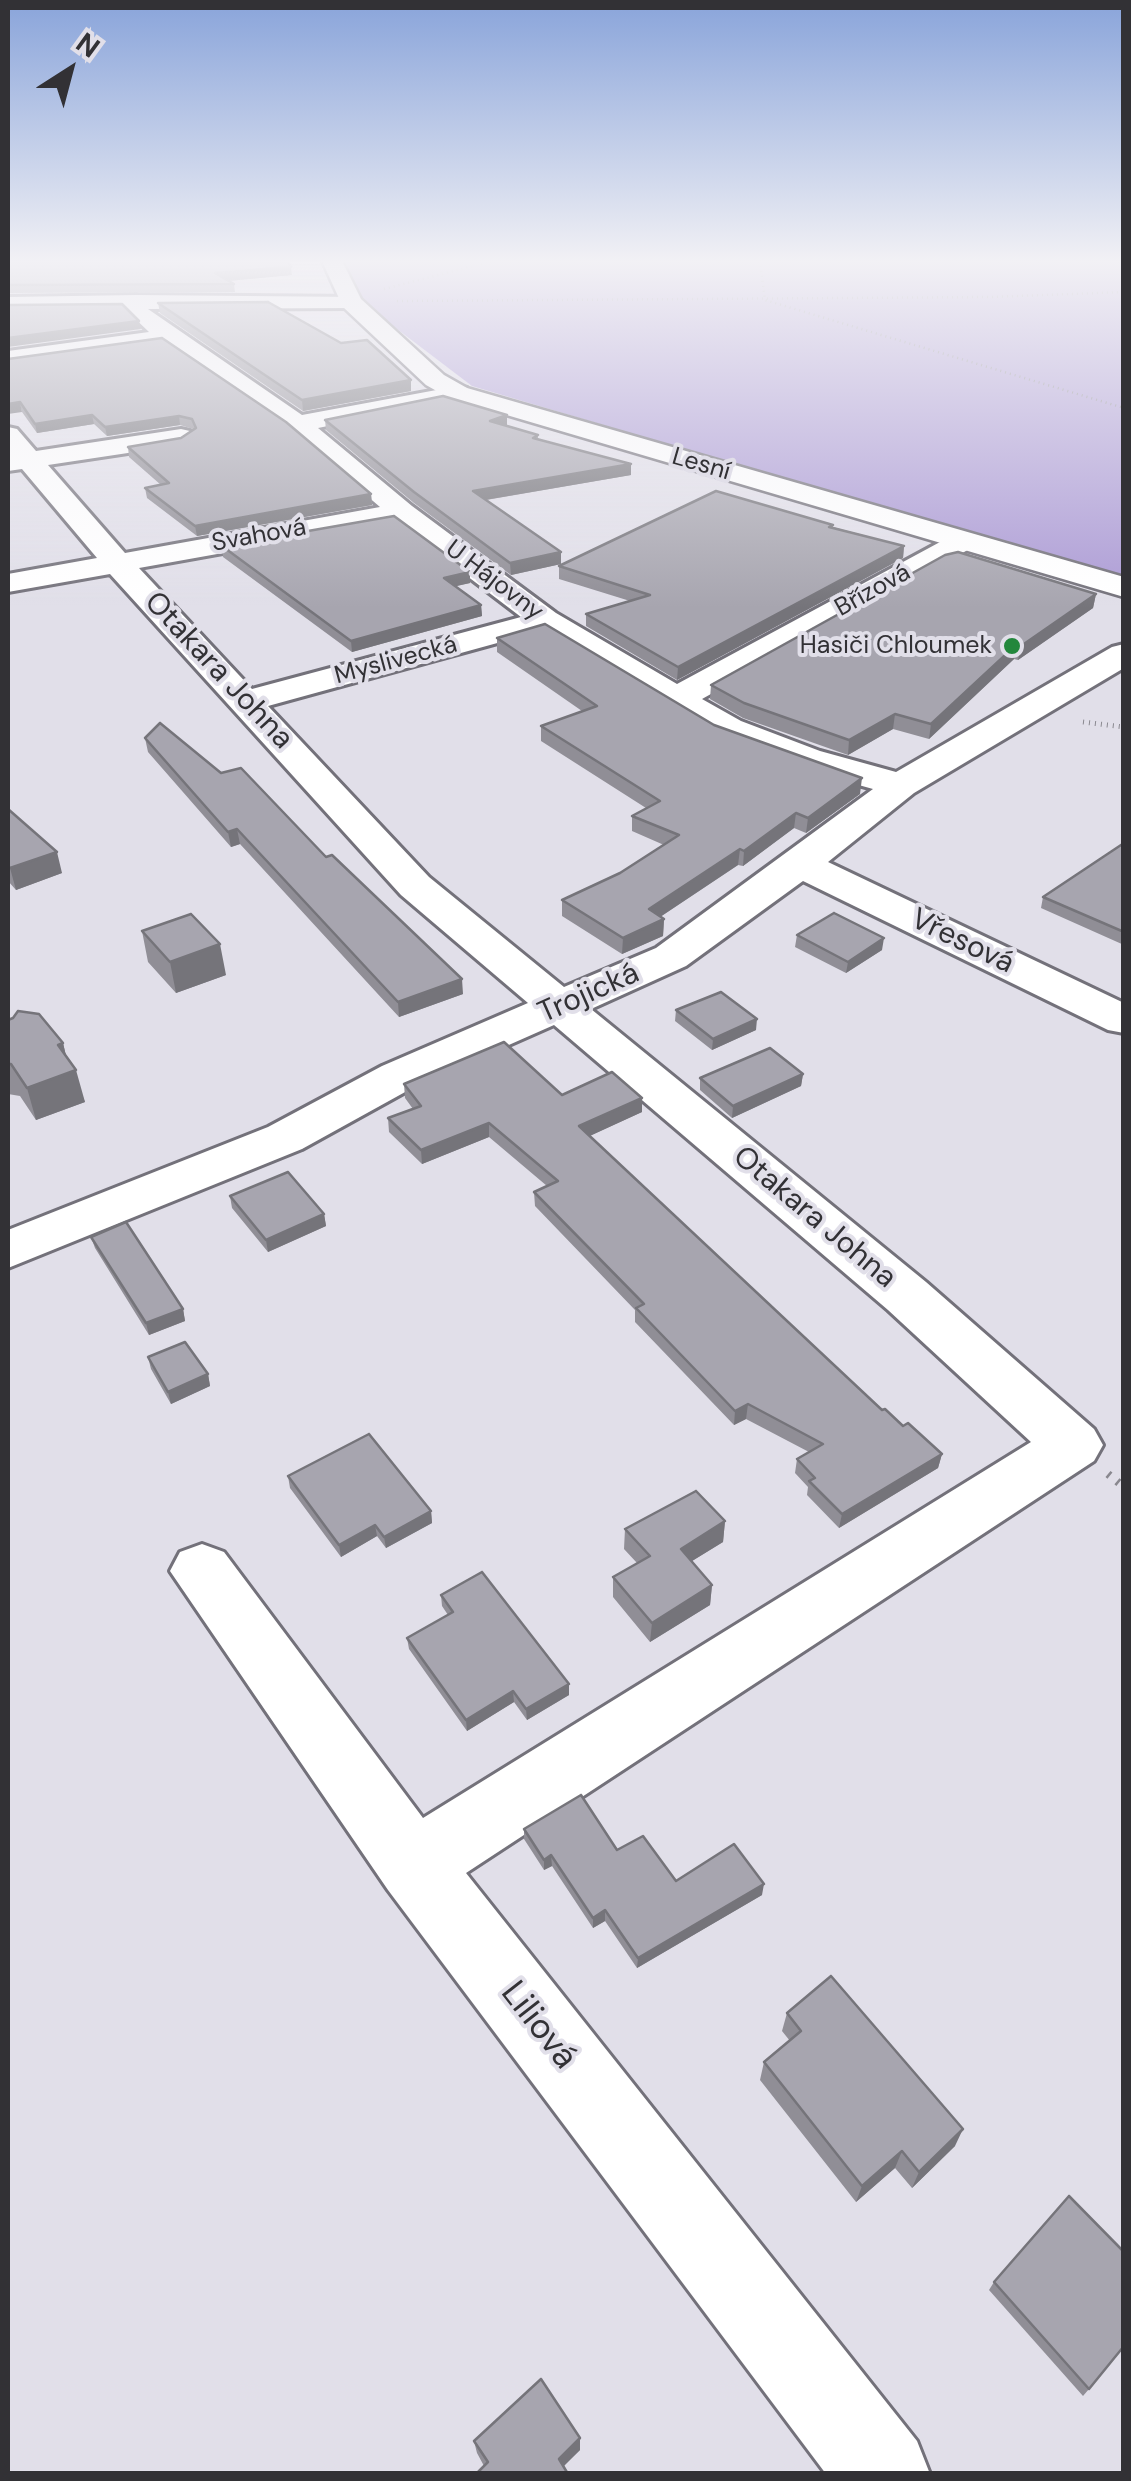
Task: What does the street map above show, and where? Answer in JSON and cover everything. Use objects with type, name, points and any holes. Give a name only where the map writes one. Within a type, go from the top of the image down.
[{"type":"street","name":"U Hájovny","points":[[228,377],[298,424],[402,512],[545,620],[744,735],[807,759],[901,785]]},
{"type":"street","name":"Lesní","points":[[431,377],[458,394],[1124,587]]},
{"type":"street","points":[[298,424],[458,394]]},
{"type":"street","points":[[13,453],[181,437]]},
{"type":"street","name":"Otakara Johna","points":[[13,453],[415,886],[907,1296],[1073,1444],[414,1866]]},
{"type":"street","name":"Svahová","points":[[8,582],[402,512]]},
{"type":"street","name":"Břízová","points":[[678,698],[962,541]]},
{"type":"street","name":"Myslivecká","points":[[247,701],[545,620]]},
{"type":"street","name":"Trojická","points":[[8,1250],[285,1138],[399,1076],[671,957],[901,785],[1124,654]]},
{"type":"street","name":"Vřesová","points":[[800,864],[1124,1020]]},
{"type":"street","name":"Liliová","points":[[202,1570],[414,1866],[884,2474]]},
{"type":"path","points":[[1021,377],[1124,408]]},
{"type":"shaded area","points":[[460,377],[1123,377],[1123,580],[472,386]]},
{"type":"building","points":[[8,377],[219,377],[286,422],[371,494],[195,526],[145,488],[169,483],[128,447],[181,438],[196,428],[192,419],[179,416],[105,427],[92,415],[35,424],[20,402],[8,404]]},
{"type":"building","points":[[268,377],[407,377],[411,380],[302,400]]},
{"type":"building","points":[[443,396],[507,415],[490,421],[538,435],[533,438],[631,464],[473,491],[561,552],[510,563],[325,420]]},
{"type":"building","points":[[716,491],[904,546],[678,667],[586,614],[650,595],[559,566]]},
{"type":"building","points":[[394,516],[470,572],[444,578],[481,605],[351,641],[222,546]]},
{"type":"building","points":[[958,552],[1096,594],[1021,646],[1016,645],[931,724],[895,714],[849,740],[744,703],[711,685],[945,555]]},
{"type":"building","points":[[545,624],[714,725],[862,778],[808,818],[796,813],[744,851],[740,849],[649,909],[664,919],[623,938],[562,900],[620,873],[679,835],[632,816],[660,801],[541,726],[597,706],[497,638]]},
{"type":"building","points":[[160,723],[221,773],[241,768],[326,857],[332,855],[462,979],[398,1002],[237,829],[228,832],[145,738]]},
{"type":"building","points":[[8,809],[57,852],[10,868]]},
{"type":"building","points":[[1124,843],[1124,932],[1043,897]]},
{"type":"building","points":[[834,913],[884,938],[848,962],[797,935]]},
{"type":"building","points":[[191,914],[220,944],[170,962],[142,931]]},
{"type":"building","points":[[721,992],[757,1019],[713,1039],[676,1010]]},
{"type":"building","points":[[18,1011],[39,1014],[63,1043],[58,1045],[76,1070],[27,1088],[8,1064],[8,1020]]},
{"type":"building","points":[[504,1042],[562,1095],[612,1072],[642,1098],[579,1126],[882,1410],[903,1426],[908,1423],[942,1454],[842,1514],[809,1481],[815,1478],[797,1459],[823,1444],[748,1404],[735,1411],[636,1308],[644,1304],[534,1192],[558,1181],[489,1123],[421,1150],[388,1118],[421,1106],[404,1084]]},
{"type":"building","points":[[770,1048],[803,1074],[733,1106],[700,1078]]},
{"type":"building","points":[[288,1172],[324,1214],[266,1240],[230,1196]]},
{"type":"building","points":[[126,1222],[183,1309],[146,1323],[91,1237]]},
{"type":"building","points":[[185,1342],[208,1374],[168,1392],[148,1357]]},
{"type":"building","points":[[369,1434],[431,1511],[384,1537],[375,1525],[339,1545],[288,1476]]},
{"type":"building","points":[[696,1491],[725,1521],[681,1549],[712,1585],[652,1623],[613,1577],[650,1556],[625,1529]]},
{"type":"building","points":[[482,1572],[569,1684],[526,1709],[513,1691],[466,1720],[407,1638],[453,1612],[441,1595]]},
{"type":"building","points":[[581,1795],[617,1850],[643,1836],[676,1881],[734,1844],[764,1884],[638,1958],[605,1910],[593,1918],[551,1855],[544,1860],[524,1829]]},
{"type":"building","points":[[831,1976],[963,2129],[919,2172],[902,2151],[862,2186],[764,2062],[801,2031],[787,2013]]},
{"type":"building","points":[[1069,2196],[1124,2252],[1124,2346],[1089,2389],[994,2282]]},
{"type":"building","points":[[541,2379],[580,2438],[559,2459],[568,2474],[476,2474],[488,2462],[474,2441]]},
{"type":"place","name":"Hasiči Chloumek","points":[[1012,646]]}]
